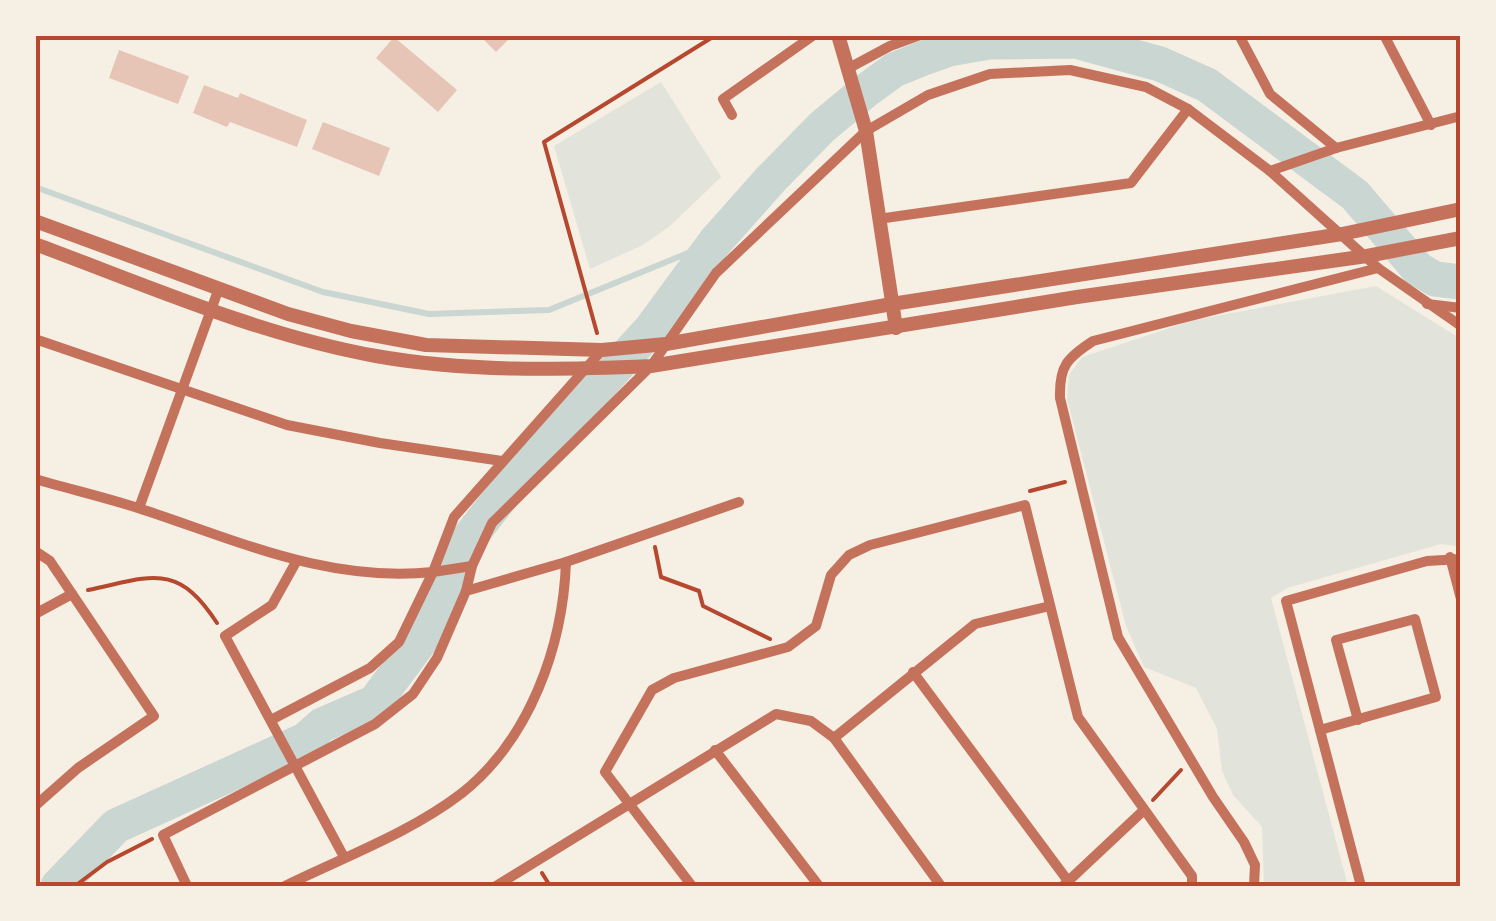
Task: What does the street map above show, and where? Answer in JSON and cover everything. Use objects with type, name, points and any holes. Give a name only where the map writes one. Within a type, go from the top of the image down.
[{"type":"street","points":[[732,115],[720,94],[814,35]]},
{"type":"street","points":[[838,35],[866,131],[896,328]]},
{"type":"street","points":[[849,68],[920,35]]},
{"type":"street","points":[[1238,35],[1270,94],[1336,148]]},
{"type":"street","points":[[1384,35],[1431,126]]},
{"type":"street","points":[[187,886],[163,835],[376,724],[413,694],[436,658],[492,523],[651,366],[716,273],[866,131],[928,95],[990,74],[1070,70],[1146,87],[1188,109],[1270,171],[1378,268],[1461,326]]},
{"type":"street","points":[[878,220],[1131,183],[1188,109]]},
{"type":"street","points":[[1270,171],[1336,148],[1461,116]]},
{"type":"street","points":[[35,220],[288,314],[351,331],[426,345],[602,350],[666,344],[892,304],[1342,234],[1461,209]]},
{"type":"street","points":[[35,244],[309,341],[377,356],[459,366],[586,369],[651,366],[1076,297],[1367,256],[1461,238]]},
{"type":"street","points":[[1254,886],[1256,865],[1250,854],[1118,637],[1060,398],[1059,379],[1070,356],[1093,341],[1194,313],[1328,284],[1378,268]]},
{"type":"street","points":[[139,508],[218,288]]},
{"type":"street","points":[[1424,303],[1461,308]]},
{"type":"street","points":[[35,339],[287,425],[502,461]]},
{"type":"street","points":[[271,720],[370,668],[398,642],[434,572],[454,518],[602,350]]},
{"type":"street","points":[[35,479],[139,508],[296,562],[398,576],[472,566]]},
{"type":"street","points":[[466,592],[740,502]]},
{"type":"street","points":[[692,886],[606,772],[652,690],[674,678],[788,647],[816,626],[830,575],[849,555],[870,545],[1025,505],[1078,717],[1192,876],[1192,886]]},
{"type":"street","points":[[35,551],[50,561],[154,716],[78,768],[35,806]]},
{"type":"street","points":[[1361,886],[1286,602],[1455,558],[1461,600]]},
{"type":"street","points":[[296,562],[272,605],[225,636],[344,857]]},
{"type":"street","points":[[285,886],[425,818],[464,792],[491,764],[520,725],[541,682],[557,638],[566,562]]},
{"type":"street","points":[[35,614],[72,594]]},
{"type":"street","points":[[834,738],[975,624],[1050,606]]},
{"type":"street","points":[[1320,730],[1358,720],[1436,698],[1415,619],[1336,640],[1358,720]]},
{"type":"street","points":[[913,672],[1065,883],[1144,810]]},
{"type":"street","points":[[496,886],[776,714],[811,721],[834,738],[940,886]]},
{"type":"street","points":[[715,750],[819,886]]},
{"type":"path","points":[[602,350],[544,142],[716,35]]},
{"type":"path","points":[[1023,492],[1079,479]]},
{"type":"path","points":[[652,533],[661,577],[699,591],[703,606],[788,647]]},
{"type":"path","points":[[72,594],[156,576],[186,585],[205,604],[225,636]]},
{"type":"path","points":[[1144,810],[1191,760]]},
{"type":"path","points":[[75,886],[106,862],[163,835]]},
{"type":"shaded area","points":[[661,82],[721,177],[670,226],[643,245],[590,269],[554,146]]},
{"type":"shaded area","points":[[1376,286],[1461,339],[1461,547],[1441,544],[1287,588],[1271,598],[1348,886],[1264,886],[1262,827],[1233,795],[1222,771],[1217,729],[1196,688],[1144,667],[1126,626],[1067,399],[1069,375],[1082,357],[1194,320]]},
{"type":"building","points":[[479,35],[513,35],[496,52]]},
{"type":"building","points":[[394,37],[457,90],[438,112],[376,58]]},
{"type":"building","points":[[119,50],[189,76],[178,104],[109,78]]},
{"type":"building","points":[[204,85],[238,98],[240,93],[307,120],[297,147],[193,113]]},
{"type":"building","points":[[323,122],[390,148],[379,176],[312,149]]},
{"type":"waterway","points":[[58,886],[116,826],[305,740],[322,725],[375,702],[429,629],[461,548],[524,468],[651,329],[715,242],[771,179],[822,127],[894,70],[949,49],[989,42],[1076,41],[1160,64],[1207,85],[1355,195],[1418,269],[1435,279],[1461,282]]},
{"type":"waterway","points":[[35,187],[323,292],[429,314],[549,310],[715,242]]}]
